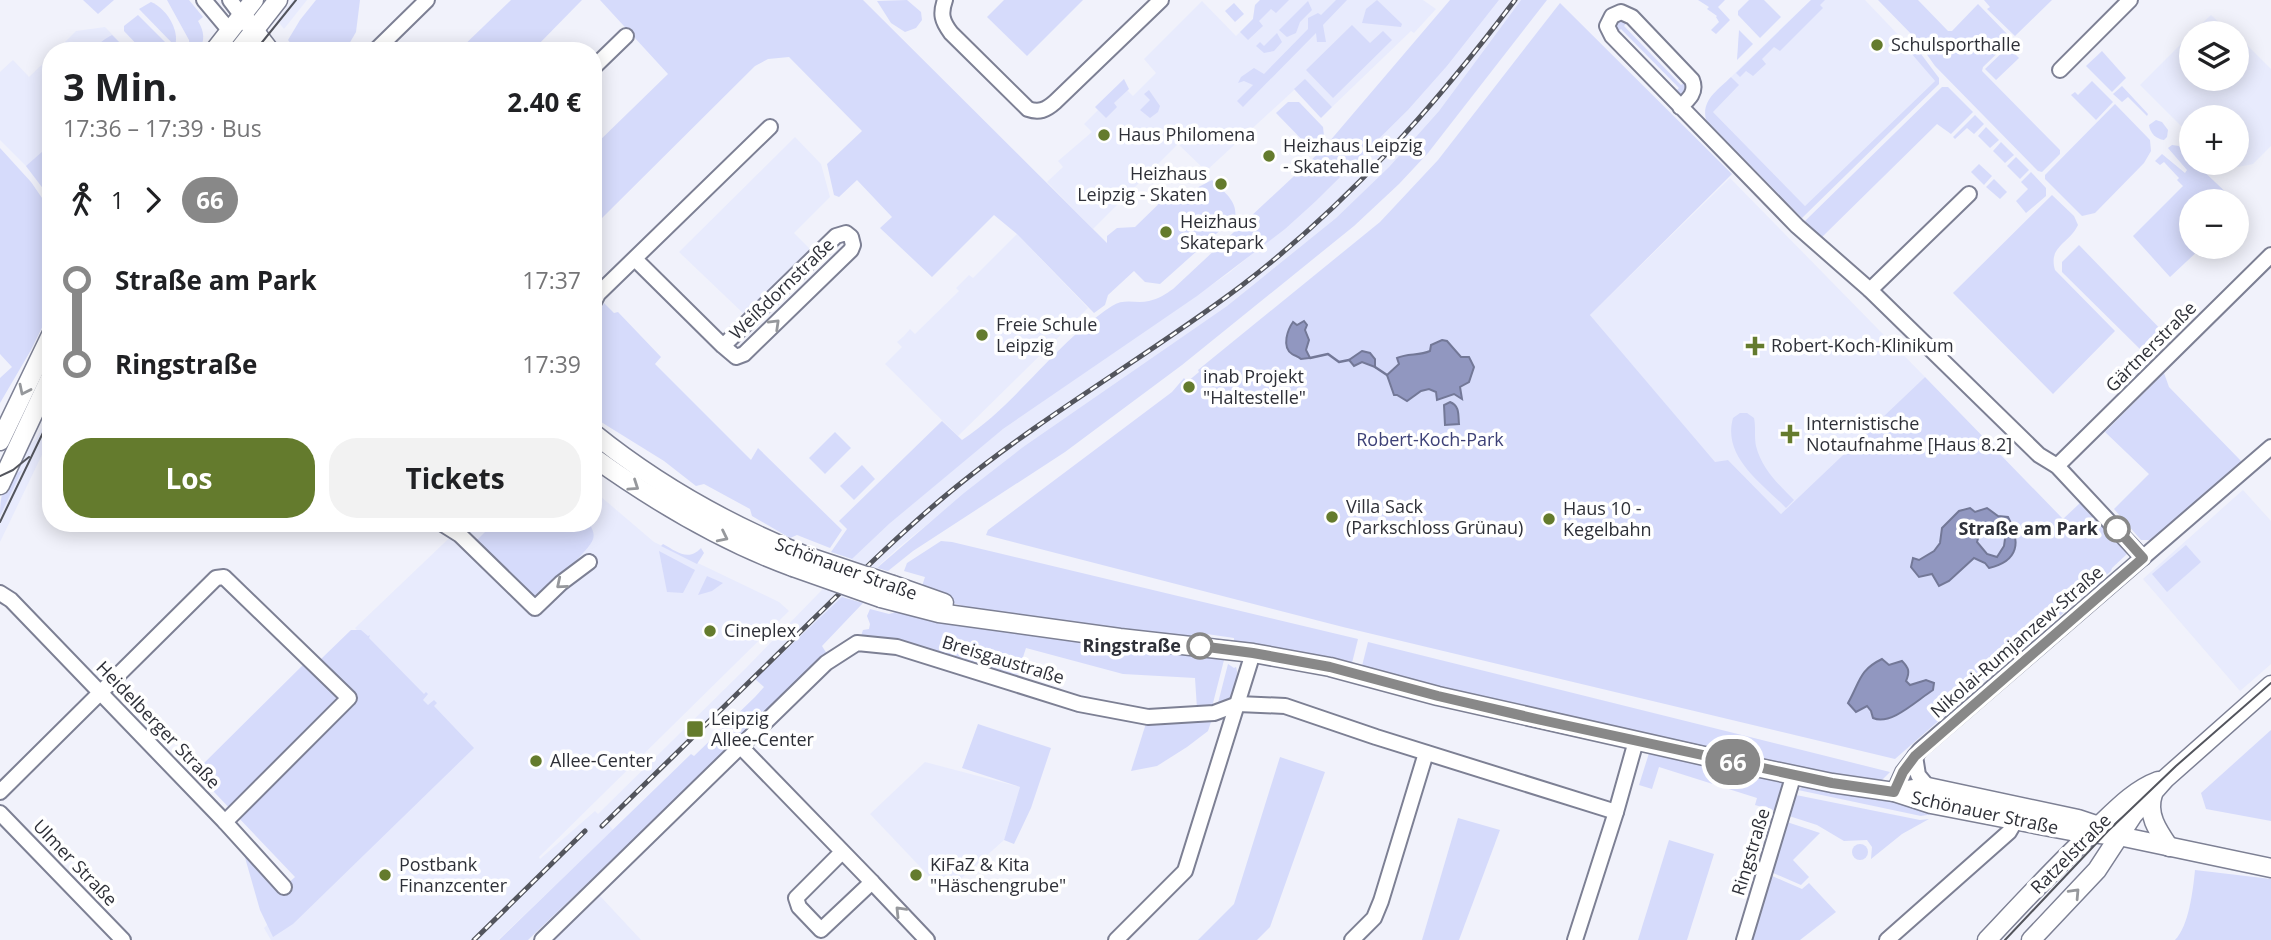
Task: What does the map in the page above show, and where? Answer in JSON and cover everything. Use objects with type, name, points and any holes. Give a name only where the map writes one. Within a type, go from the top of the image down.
[{"type":"main road","points":[[221,42],[254,0]]},
{"type":"main road","points":[[246,42],[278,0]]},
{"type":"main road","points":[[242,16],[263,42]]},
{"type":"main road","points":[[230,31],[237,42]]},
{"type":"main road","points":[[0,442],[42,354]]},
{"type":"main road","points":[[0,485],[6,455],[42,392]]},
{"type":"main road","name":"Schönauer Straße","points":[[602,440],[716,514],[800,562]]},
{"type":"main road","name":"Schönauer Straße","points":[[602,463],[676,512],[720,536],[887,591],[1000,622],[1253,653],[1330,667],[1438,696],[1636,741],[1866,789],[1894,792],[1921,802],[2046,826],[2095,830],[2271,868]]},
{"type":"main road","name":"Ratzelstraße","points":[[2031,940],[2097,870],[2133,815],[2165,779],[2271,685]]},
{"type":"main road","name":"Ratzelstraße","points":[[1987,940],[2062,861],[2132,796],[2165,779]]},
{"type":"main road","name":"Schönauer Straße","points":[[1894,792],[1928,787],[2078,819],[2095,830]]},
{"type":"main road","points":[[2152,794],[2150,809],[2153,821],[2169,847]]},
{"type":"main road","points":[[2046,826],[2059,841],[2062,861]]},
{"type":"street","points":[[204,0],[230,31]]},
{"type":"street","points":[[230,0],[242,16]]},
{"type":"street","points":[[384,42],[427,0]]},
{"type":"street","points":[[945,0],[941,12],[942,21],[951,33],[1020,102],[1037,112],[1048,109],[1161,0]]},
{"type":"street","points":[[2060,70],[2130,0]]},
{"type":"street","points":[[1680,107],[1693,92],[1695,87],[1692,80],[1632,17],[1621,12],[1614,14],[1607,26],[1612,36],[1680,107],[1797,226],[1870,290],[2039,455],[2057,466],[2143,558]]},
{"type":"street","points":[[602,59],[626,36]]},
{"type":"street","points":[[602,289],[770,127]]},
{"type":"street","points":[[1870,290],[1969,194]]},
{"type":"street","name":"Weißdornstraße","points":[[635,258],[723,346],[736,357],[744,354],[851,250],[851,237],[846,233],[836,236],[723,346]]},
{"type":"street","name":"Gärtnerstraße","points":[[2057,466],[2271,256]]},
{"type":"street","name":"Nikolai-Rumjanzew-Straße","points":[[1894,792],[1903,772],[1915,756],[2271,447]]},
{"type":"street","points":[[455,532],[535,608],[561,583],[589,562]]},
{"type":"street","points":[[0,792],[99,691],[220,577],[225,577],[349,698],[225,822]]},
{"type":"street","name":"Heidelberger Straße","points":[[0,593],[11,600],[99,691],[284,887]]},
{"type":"street","name":"Breisgaustraße","points":[[542,940],[826,663],[858,643],[897,647],[1012,684],[1113,712],[1153,717],[1214,713],[1238,704]]},
{"type":"street","points":[[1116,940],[1185,871],[1253,653]]},
{"type":"street","points":[[1238,704],[1286,706],[1616,812]]},
{"type":"street","points":[[1575,940],[1636,741]]},
{"type":"street","points":[[740,746],[927,940]]},
{"type":"street","points":[[1352,940],[1374,918],[1381,901],[1426,753]]},
{"type":"street","name":"Schönauer Straße","points":[[1915,756],[1918,775],[1928,787]]},
{"type":"street","name":"Ringstraße","points":[[1744,940],[1794,774]]},
{"type":"street","name":"Ulmer Straße","points":[[0,813],[123,940]]},
{"type":"street","points":[[1887,940],[2009,832],[2017,820]]},
{"type":"street","points":[[842,852],[796,898],[799,907],[824,935],[872,882]]},
{"type":"shaded area","points":[[293,0],[307,0],[284,29],[277,20]]},
{"type":"shaded area","points":[[1260,0],[1423,0],[1436,9],[1414,33],[1411,31],[1332,107],[1305,80],[1206,171],[1178,144],[1093,229],[1047,182],[1063,167],[1058,161],[1092,132],[1084,124],[1098,110],[1106,118],[1114,103],[1127,90],[1133,96],[1156,73],[1144,59],[1202,1],[1236,36],[1253,19],[1255,5]]},
{"type":"shaded area","points":[[1499,0],[1521,0],[1439,111],[1389,167],[1336,218],[1227,306],[1023,447],[898,548],[755,679],[608,824],[613,830],[498,940],[271,940],[264,928],[458,741],[355,628],[456,532],[602,532],[602,498],[654,542],[779,602],[789,611],[539,857],[540,859],[595,811],[598,814],[889,524],[1003,429],[1229,273],[1316,201],[1408,110]]},
{"type":"shaded area","points":[[1811,0],[1865,0],[1907,44],[1935,81],[1805,206],[1712,111],[1738,85],[1731,77]]},
{"type":"shaded area","points":[[2211,15],[2217,21],[2205,21]]},
{"type":"shaded area","points":[[105,27],[119,42],[65,42],[76,31]]},
{"type":"shaded area","points":[[2179,46],[2179,91],[2249,91],[2249,47],[2271,69],[2271,146],[2249,165],[2249,105],[2179,105],[2179,124],[2140,85]]},
{"type":"shaded area","points":[[13,60],[29,77],[42,65],[42,187],[26,166],[0,140],[0,72]]},
{"type":"shaded area","points":[[795,137],[821,164],[830,197],[794,233],[812,251],[745,315],[679,252]]},
{"type":"shaded area","name":"Robert-Koch-Klinikum","points":[[1730,178],[1925,377],[1781,514],[1728,460],[1715,463],[1590,315]]},
{"type":"shaded area","name":"Freie Schule Leipzig","points":[[1017,234],[1088,308],[958,436],[885,364],[902,347],[897,342],[910,329],[915,334],[959,291],[956,288],[969,275],[973,278]]},
{"type":"shaded area","points":[[1304,321],[1309,340],[1306,350],[1310,358],[1301,359],[1289,351],[1286,338],[1293,322],[1297,325]]},
{"type":"shaded area","points":[[1442,340],[1447,341],[1461,357],[1469,357],[1474,367],[1469,382],[1460,387],[1462,399],[1454,394],[1437,400],[1436,392],[1429,389],[1407,401],[1394,395],[1387,375],[1399,364],[1397,358],[1430,351],[1431,345]]},
{"type":"shaded area","points":[[1362,351],[1370,353],[1375,359],[1375,367],[1362,362],[1354,366],[1349,360]]},
{"type":"shaded area","points":[[1450,402],[1457,408],[1459,424],[1445,425],[1444,405]]},
{"type":"shaded area","points":[[42,428],[42,455],[0,542],[0,516],[21,471],[10,476],[26,449]]},
{"type":"shaded area","points":[[2243,490],[2271,521],[2271,664],[2240,691],[2143,579]]},
{"type":"shaded area","points":[[1970,508],[1975,512],[1987,508],[1998,516],[2008,517],[2015,535],[2015,549],[2006,561],[1989,568],[1974,558],[1949,581],[1939,586],[1932,574],[1919,577],[1911,567],[1913,558],[1919,560],[1934,551],[1940,543],[1942,528],[1959,511]],"holes":[[[1991,527],[2006,532],[2004,546],[1997,557],[1987,554],[1977,542],[1980,531]]]},
{"type":"shaded area","points":[[1882,659],[1889,665],[1902,661],[1908,673],[1906,681],[1910,685],[1926,680],[1934,683],[1933,690],[1912,705],[1896,715],[1880,720],[1873,718],[1867,706],[1856,712],[1848,703],[1864,672]]},
{"type":"shaded area","points":[[925,762],[1020,787],[1004,840],[945,893],[870,814]]},
{"type":"shaded area","points":[[600,896],[641,940],[554,940]]},
{"type":"green space","points":[[83,0],[114,0],[98,14]]},
{"type":"green space","points":[[167,0],[189,0],[203,17],[198,21],[202,28],[202,42],[189,40]]},
{"type":"green space","points":[[316,0],[360,0],[356,32],[350,42],[290,42],[288,40]]},
{"type":"green space","points":[[511,0],[582,0],[541,42],[467,42]]},
{"type":"green space","points":[[600,0],[863,0],[1107,243],[1107,236],[1117,228],[1135,227],[1170,193],[1187,193],[1212,180],[1232,201],[1235,217],[1160,284],[1145,282],[1134,271],[1108,295],[1105,305],[1094,313],[1017,234],[994,215],[932,277],[880,228],[892,217],[857,180],[839,197],[834,195],[827,164],[862,131],[789,57],[768,59],[755,66],[602,218],[602,138],[668,74]]},
{"type":"green space","points":[[907,0],[921,12],[922,20],[916,28],[905,32],[891,23],[877,1]]},
{"type":"green space","points":[[1004,0],[1083,0],[1027,56],[987,17]]},
{"type":"green space","points":[[1260,0],[1289,0],[1276,13],[1271,9],[1259,21],[1263,26],[1248,40],[1240,32],[1253,19],[1255,5]]},
{"type":"green space","points":[[1336,0],[1347,0],[1323,25],[1326,42],[1317,42],[1316,33],[1243,107],[1237,101],[1253,85],[1244,81],[1238,83],[1241,77],[1254,68],[1264,74],[1308,29],[1308,18],[1318,13],[1321,15]]},
{"type":"green space","points":[[1377,0],[1402,24],[1401,27],[1362,23],[1366,9]]},
{"type":"green space","points":[[1450,0],[1499,0],[1408,110],[1285,229],[1197,296],[1003,429],[889,524],[852,559],[831,552],[847,529],[839,521],[942,421],[962,440],[1001,409],[1091,321],[1121,302],[1152,300],[1173,289],[1323,149]]},
{"type":"green space","points":[[1521,0],[1547,0],[1428,153],[1354,226],[1182,365],[1065,452],[913,551],[888,571],[877,568],[964,493],[1023,447],[1227,306],[1336,218],[1389,167],[1439,111]]},
{"type":"green space","points":[[1698,0],[1725,0],[1718,7],[1730,20],[1716,34],[1711,30],[1719,22],[1717,16]]},
{"type":"green space","points":[[1749,0],[1764,0],[1781,17],[1760,38],[1738,15],[1738,11]]},
{"type":"green space","points":[[1811,0],[1825,0],[1820,5],[1823,8],[1780,51],[1774,47],[1762,59],[1766,64],[1753,76],[1746,71],[1740,77],[1736,73]]},
{"type":"green space","points":[[1878,0],[1918,0],[1948,31],[1952,31],[1978,4],[2010,37],[2007,44],[1982,71],[2060,150],[2060,154],[2042,172],[2038,171],[1935,66],[1916,39]]},
{"type":"green space","points":[[1984,0],[2052,0],[2015,36],[1987,9],[1990,7]]},
{"type":"green space","points":[[1308,1],[1312,10],[1300,22],[1296,33],[1287,37],[1279,30]]},
{"type":"green space","points":[[151,2],[162,9],[174,27],[176,42],[171,42],[139,9]]},
{"type":"green space","points":[[1234,3],[1244,14],[1235,22],[1225,11]]},
{"type":"green space","name":"Robert-Koch-Park","points":[[1560,3],[1732,174],[1590,315],[1715,462],[1728,460],[1781,514],[1925,377],[2063,519],[2080,503],[2127,554],[2012,658],[1999,664],[1895,759],[1343,627],[986,535],[988,530],[1172,392],[1184,378],[1187,382],[1198,370],[1380,222],[1438,160]]},
{"type":"green space","points":[[138,15],[165,42],[134,42],[124,31],[124,26]]},
{"type":"green space","points":[[1618,18],[1628,20],[1624,26],[1681,85],[1687,81],[1689,87],[1684,95],[1674,93],[1679,88],[1621,29],[1616,33],[1613,23]]},
{"type":"green space","points":[[1352,25],[1370,43],[1383,31],[1392,40],[1333,98],[1306,70]]},
{"type":"green space","points":[[1739,30],[1753,44],[1737,60]]},
{"type":"green space","points":[[1277,33],[1282,42],[1274,51],[1264,53],[1256,46],[1260,42],[1264,46]]},
{"type":"green space","points":[[112,35],[119,42],[101,42]]},
{"type":"green space","points":[[1909,38],[1939,78],[1939,84],[1802,218],[1706,120],[1708,101],[1731,77],[1739,85],[1713,112],[1805,206],[1935,81],[1905,46]]},
{"type":"green space","points":[[2008,47],[2019,58],[1996,80],[1985,69]]},
{"type":"green space","points":[[2102,51],[2126,78],[2112,92],[2086,66]]},
{"type":"green space","points":[[1124,79],[1129,89],[1114,103],[1117,107],[1106,118],[1095,107]]},
{"type":"green space","points":[[1305,79],[1332,107],[1321,118],[1294,89]]},
{"type":"green space","points":[[2092,81],[2113,102],[2096,120],[2071,95],[2075,92],[2078,95]]},
{"type":"green space","points":[[2122,86],[2147,116],[2128,97],[2122,102],[2113,94]]},
{"type":"green space","points":[[1942,87],[1948,87],[1973,112],[1951,134],[1937,124],[1822,237],[1805,221]]},
{"type":"green space","points":[[1149,90],[1160,106],[1158,112],[1150,118],[1140,110],[1150,100],[1144,94]]},
{"type":"green space","points":[[1288,102],[1299,102],[1323,127],[1324,136],[1312,150],[1276,113]]},
{"type":"green space","points":[[2115,104],[2150,140],[2151,151],[2144,163],[2095,213],[2082,216],[2045,179],[2045,175]]},
{"type":"green space","points":[[1975,115],[1984,124],[1974,134],[1967,128],[1955,139],[1953,137]]},
{"type":"green space","points":[[2156,120],[2162,122],[2168,130],[2164,140],[2151,131],[2149,125]]},
{"type":"green space","points":[[1986,127],[1999,140],[1990,148],[1978,136]]},
{"type":"green space","points":[[2001,142],[2014,155],[2005,163],[1993,151]]},
{"type":"green space","points":[[2172,145],[2179,146],[2179,161],[2168,148]]},
{"type":"green space","points":[[0,148],[42,198],[42,327],[0,403],[0,378],[12,367],[0,354]]},
{"type":"green space","points":[[42,152],[42,187],[26,166]]},
{"type":"green space","points":[[2162,154],[2179,168],[2179,175],[2208,175],[2222,189],[2180,189],[2183,186],[2177,180],[2179,178],[2164,162],[2160,165],[2155,161]]},
{"type":"green space","points":[[2016,157],[2029,170],[2020,179],[2007,166]]},
{"type":"green space","points":[[1979,164],[1992,176],[1984,185],[1971,172]]},
{"type":"green space","points":[[2031,172],[2046,188],[2046,196],[2026,213],[2016,201],[2028,189],[2021,182]]},
{"type":"green space","points":[[1994,179],[2007,192],[2000,199],[1986,187]]},
{"type":"green space","points":[[2179,190],[2179,259],[2189,259],[2170,277],[2133,236]]},
{"type":"green space","points":[[2052,195],[2074,216],[2078,225],[2057,250],[2054,256],[2055,270],[2115,331],[2053,394],[1953,293]]},
{"type":"green space","points":[[2079,245],[2169,338],[2149,358],[2062,272],[2062,262]]},
{"type":"green space","points":[[604,303],[614,313],[618,312],[661,357],[655,364],[751,460],[758,448],[842,530],[830,548],[797,535],[790,538],[752,516],[750,509],[704,484],[696,486],[664,461],[602,423]]},
{"type":"green space","points":[[2164,373],[2169,387],[2242,462],[2151,540],[2141,540],[2114,509],[2149,474],[2105,432]]},
{"type":"green space","points":[[1740,413],[1747,413],[1754,418],[1756,446],[1762,462],[1771,476],[1794,500],[1786,508],[1746,468],[1733,445],[1733,418]]},
{"type":"green space","points":[[835,432],[851,448],[825,474],[809,458]]},
{"type":"green space","points":[[862,465],[875,479],[854,500],[840,486]]},
{"type":"green space","points":[[22,470],[0,516],[4,489],[11,478]]},
{"type":"green space","points":[[485,532],[593,532],[594,537],[576,561],[534,597],[476,541]]},
{"type":"green space","points":[[941,541],[1358,639],[1352,663],[1200,633],[1199,637],[1097,628],[1028,620],[962,606],[930,596],[930,588],[922,586],[925,577],[904,571],[907,563]]},
{"type":"green space","points":[[663,544],[682,554],[691,554],[701,548],[704,553],[697,564],[661,546]]},
{"type":"green space","points":[[2186,545],[2201,562],[2167,592],[2152,574]]},
{"type":"green space","points":[[659,551],[695,570],[683,593],[667,592]]},
{"type":"green space","points":[[707,576],[723,583],[712,591],[698,595]]},
{"type":"green space","points":[[842,597],[863,603],[822,646],[827,654],[528,940],[499,940],[691,754],[694,756],[755,697],[764,687],[755,679]]},
{"type":"green space","points":[[897,607],[1224,660],[1212,707],[1197,709],[1195,678],[1123,674],[1026,648],[1016,678],[898,641],[861,636],[863,630],[869,629],[867,616],[870,609],[889,614],[896,612]]},
{"type":"green space","points":[[351,630],[361,630],[370,635],[369,638],[424,694],[428,694],[423,700],[428,705],[434,700],[437,703],[434,706],[474,748],[293,924],[273,937],[260,910],[242,847],[284,887],[295,877],[195,772],[309,659],[321,659]]},
{"type":"green space","points":[[1368,642],[1890,772],[1881,781],[1866,781],[1718,753],[1445,689],[1362,666]]},
{"type":"green space","points":[[1228,664],[1236,667],[1236,685],[1227,701],[1217,707]]},
{"type":"green space","points":[[1214,713],[1208,731],[1187,747],[1157,766],[1131,771],[1148,717]]},
{"type":"green space","points":[[978,724],[1051,748],[1031,808],[1014,844],[1004,840],[1020,787],[962,768]]},
{"type":"green space","points":[[2271,730],[2271,821],[2206,809],[2201,793]]},
{"type":"green space","points":[[1650,750],[1785,781],[1776,811],[1755,805],[1757,798],[1659,767],[1652,789],[1639,785]]},
{"type":"green space","points":[[1280,757],[1325,772],[1270,927],[1257,940],[1198,940],[1234,904]]},
{"type":"green space","points":[[1807,784],[1945,812],[1921,816],[1798,790]]},
{"type":"green space","points":[[1796,795],[1920,820],[1929,819],[1902,834],[1871,859],[1872,847],[1867,840],[1844,841],[1817,825],[1789,816]]},
{"type":"green space","points":[[1458,818],[1500,830],[1459,940],[1422,940]]},
{"type":"green space","points":[[1787,822],[1820,833],[1793,860],[1809,877],[1801,885],[1771,872]]},
{"type":"green space","points":[[1669,840],[1714,854],[1687,940],[1638,940]]},
{"type":"green space","points":[[1860,844],[1866,846],[1866,858],[1860,860],[1854,858],[1852,852],[1854,846]]},
{"type":"green space","points":[[2195,870],[2271,879],[2271,940],[2175,940],[2187,917]]},
{"type":"green space","points":[[1770,875],[1802,889],[1809,883],[1836,912],[1800,940],[1750,940]]},
{"type":"waterway","points":[[1310,358],[1328,354],[1339,362],[1349,360]]},
{"type":"waterway","points":[[1375,367],[1387,375]]},
{"type":"tram line","points":[[262,42],[296,0]]},
{"type":"tram line","points":[[0,522],[42,435]]},
{"type":"tram line","points":[[0,476],[13,470],[29,457]]},
{"type":"tram line","points":[[2005,940],[2108,831],[2176,766],[2271,683]]},
{"type":"railway","points":[[602,826],[850,583],[934,505],[1026,434],[1241,286],[1317,222],[1421,116],[1515,0]]},
{"type":"railway","points":[[474,940],[585,831]]},
{"type":"bus line","name":"66","points":[[1200,646],[1330,667],[1541,720],[1832,783],[1894,792],[1903,772],[1915,756],[2143,558],[2117,529]]},
{"type":"place","name":"Schulsporthalle","points":[[1877,45]]},
{"type":"place","name":"Haus Philomena","points":[[1104,135]]},
{"type":"place","name":"Heizhaus Leipzig - Skatehalle","points":[[1269,156]]},
{"type":"place","name":"Heizhaus Leipzig - Skaten","points":[[1221,184]]},
{"type":"place","name":"Heizhaus Skatepark","points":[[1166,232]]},
{"type":"place","name":"Freie Schule Leipzig","points":[[982,335]]},
{"type":"place","name":"Robert-Koch-Klinikum","points":[[1755,346]]},
{"type":"place","name":"inab Projekt \"Haltestelle\"","points":[[1189,387]]},
{"type":"place","name":"Internistische Notaufnahme [Haus 8.2]","points":[[1790,434]]},
{"type":"place","name":"Villa Sack (Parkschloss Grünau)","points":[[1332,517]]},
{"type":"place","name":"Haus 10 - Kegelbahn","points":[[1549,519]]},
{"type":"place","name":"Straße am Park","points":[[2117,529]]},
{"type":"place","name":"Cineplex","points":[[710,631]]},
{"type":"place","name":"Ringstraße","points":[[1200,646]]},
{"type":"place","name":"Leipzig Allee-Center","points":[[695,729]]},
{"type":"place","name":"Allee-Center","points":[[536,761]]},
{"type":"place","name":"Postbank Finanzcenter","points":[[385,875]]},
{"type":"place","name":"KiFaZ & Kita \"Häschengrube\"","points":[[916,875]]}]
